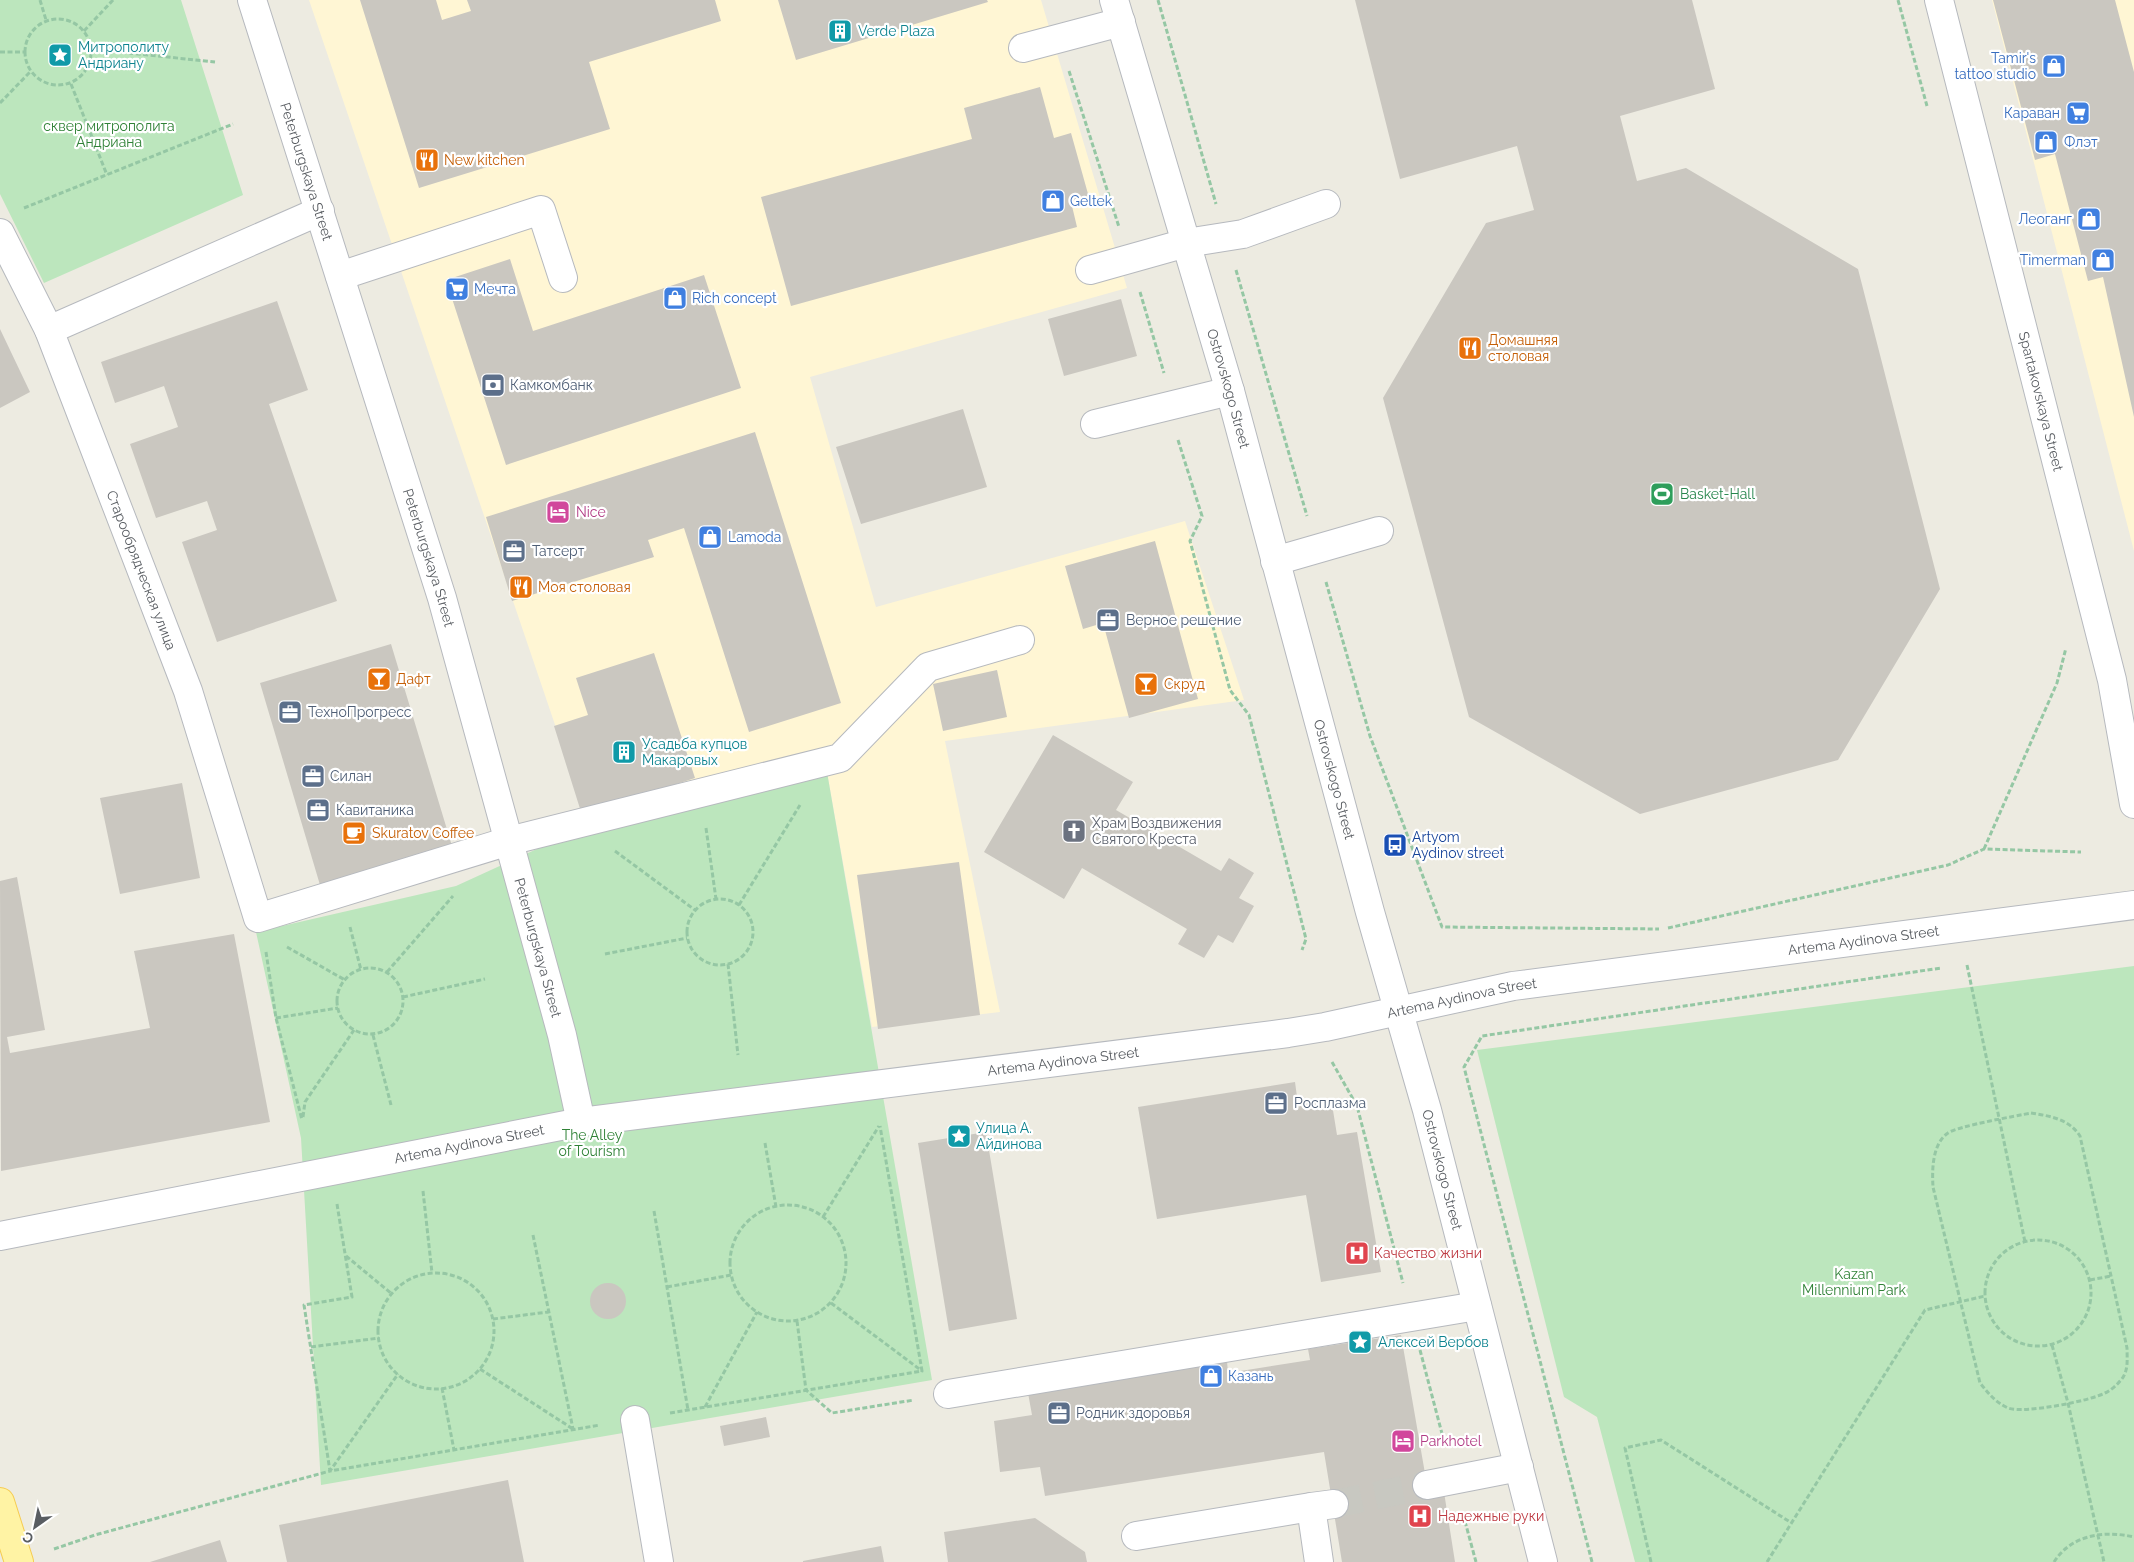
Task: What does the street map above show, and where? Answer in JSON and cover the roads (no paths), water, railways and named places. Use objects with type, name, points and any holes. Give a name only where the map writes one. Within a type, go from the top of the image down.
[{"type":"main road","points":[[0,1502],[19,1562]]},
{"type":"street","name":"Peterburgskaya Street","points":[[252,0],[442,598],[562,1035],[581,1122]]},
{"type":"street","name":"Spartakovskaya Street","points":[[1939,0],[2123,678],[2134,804]]},
{"type":"street","points":[[1023,48],[1059,38],[1118,11]]},
{"type":"street","name":"Ostrovskogo Street","points":[[1118,11],[1230,391],[1370,912],[1400,1011],[1543,1562]]},
{"type":"street","points":[[1090,270],[1186,243],[1243,234],[1326,204]]},
{"type":"street","points":[[340,276],[541,210],[562,278]]},
{"type":"street","points":[[49,330],[320,212]]},
{"type":"street","name":"Старообрядческая улица","points":[[0,233],[49,330],[188,691],[261,926],[342,892],[509,841]]},
{"type":"street","points":[[1096,424],[1230,391]]},
{"type":"street","points":[[1275,561],[1379,531]]},
{"type":"street","points":[[509,841],[840,758],[928,667],[1020,640]]},
{"type":"street","name":"Artema Aydinova Street","points":[[0,1236],[581,1122],[1288,1033],[1513,986],[2132,898]]},
{"type":"street","points":[[948,1394],[1477,1306]]},
{"type":"street","points":[[635,1420],[659,1562]]},
{"type":"street","points":[[1427,1485],[1519,1467]]},
{"type":"street","points":[[1136,1536],[1322,1506],[1319,1562]]},
{"type":"tunnel","points":[[1334,1504],[1427,1485]]},
{"type":"place","name":"Verde Plaza","points":[[840,31]]},
{"type":"place","name":"Митрополиту Андриану","points":[[60,55]]},
{"type":"place","name":"Tamir's tattoo studio","points":[[2054,66]]},
{"type":"place","name":"Караван","points":[[2078,113]]},
{"type":"place","name":"Флэт","points":[[2046,142]]},
{"type":"place","name":"New kitchen","points":[[427,160]]},
{"type":"place","name":"Geltek","points":[[1053,201]]},
{"type":"place","name":"Леоганг","points":[[2089,219]]},
{"type":"place","name":"Timerman","points":[[2103,260]]},
{"type":"place","name":"Мечта","points":[[457,289]]},
{"type":"place","name":"Rich concept","points":[[675,298]]},
{"type":"place","name":"Домашняя столовая","points":[[1470,348]]},
{"type":"place","name":"Камкомбанк","points":[[493,385]]},
{"type":"place","name":"Basket-Hall","points":[[1662,494]]},
{"type":"place","name":"Nice","points":[[558,512]]},
{"type":"place","name":"Lamoda","points":[[710,537]]},
{"type":"place","name":"Татсерт","points":[[514,551]]},
{"type":"place","name":"Моя столовая","points":[[521,587]]},
{"type":"place","name":"Верное решение","points":[[1108,620]]},
{"type":"place","name":"Дафт","points":[[379,679]]},
{"type":"place","name":"Скруд","points":[[1146,684]]},
{"type":"place","name":"ТехноПрогресс","points":[[290,712]]},
{"type":"place","name":"Усадьба купцов Макаровых","points":[[624,752]]},
{"type":"place","name":"Силан","points":[[313,776]]},
{"type":"place","name":"Кавитаника","points":[[318,810]]},
{"type":"place","name":"Храм Воздвижения Святого Креста","points":[[1074,831]]},
{"type":"place","name":"Skuratov Coffee","points":[[354,833]]},
{"type":"place","name":"Artyom Aydinov street","points":[[1395,845]]},
{"type":"place","name":"Росплазма","points":[[1276,1103]]},
{"type":"place","name":"Улица А. Айдинова","points":[[959,1136]]},
{"type":"place","name":"Качество жизни","points":[[1357,1253]]},
{"type":"place","name":"Алексей Вербов","points":[[1360,1342]]},
{"type":"place","name":"Казань","points":[[1211,1376]]},
{"type":"place","name":"Родник здоровья","points":[[1059,1413]]},
{"type":"place","name":"Parkhotel","points":[[1403,1441]]},
{"type":"place","name":"Надежные руки","points":[[1420,1516]]},
{"type":"park label","name":"сквер митрополита Андриана","points":[[109,134]]},
{"type":"park label","name":"The Alley of Tourism","points":[[592,1144]]},
{"type":"park label","name":"Kazan Millennium Park","points":[[1854,1282]]}]
